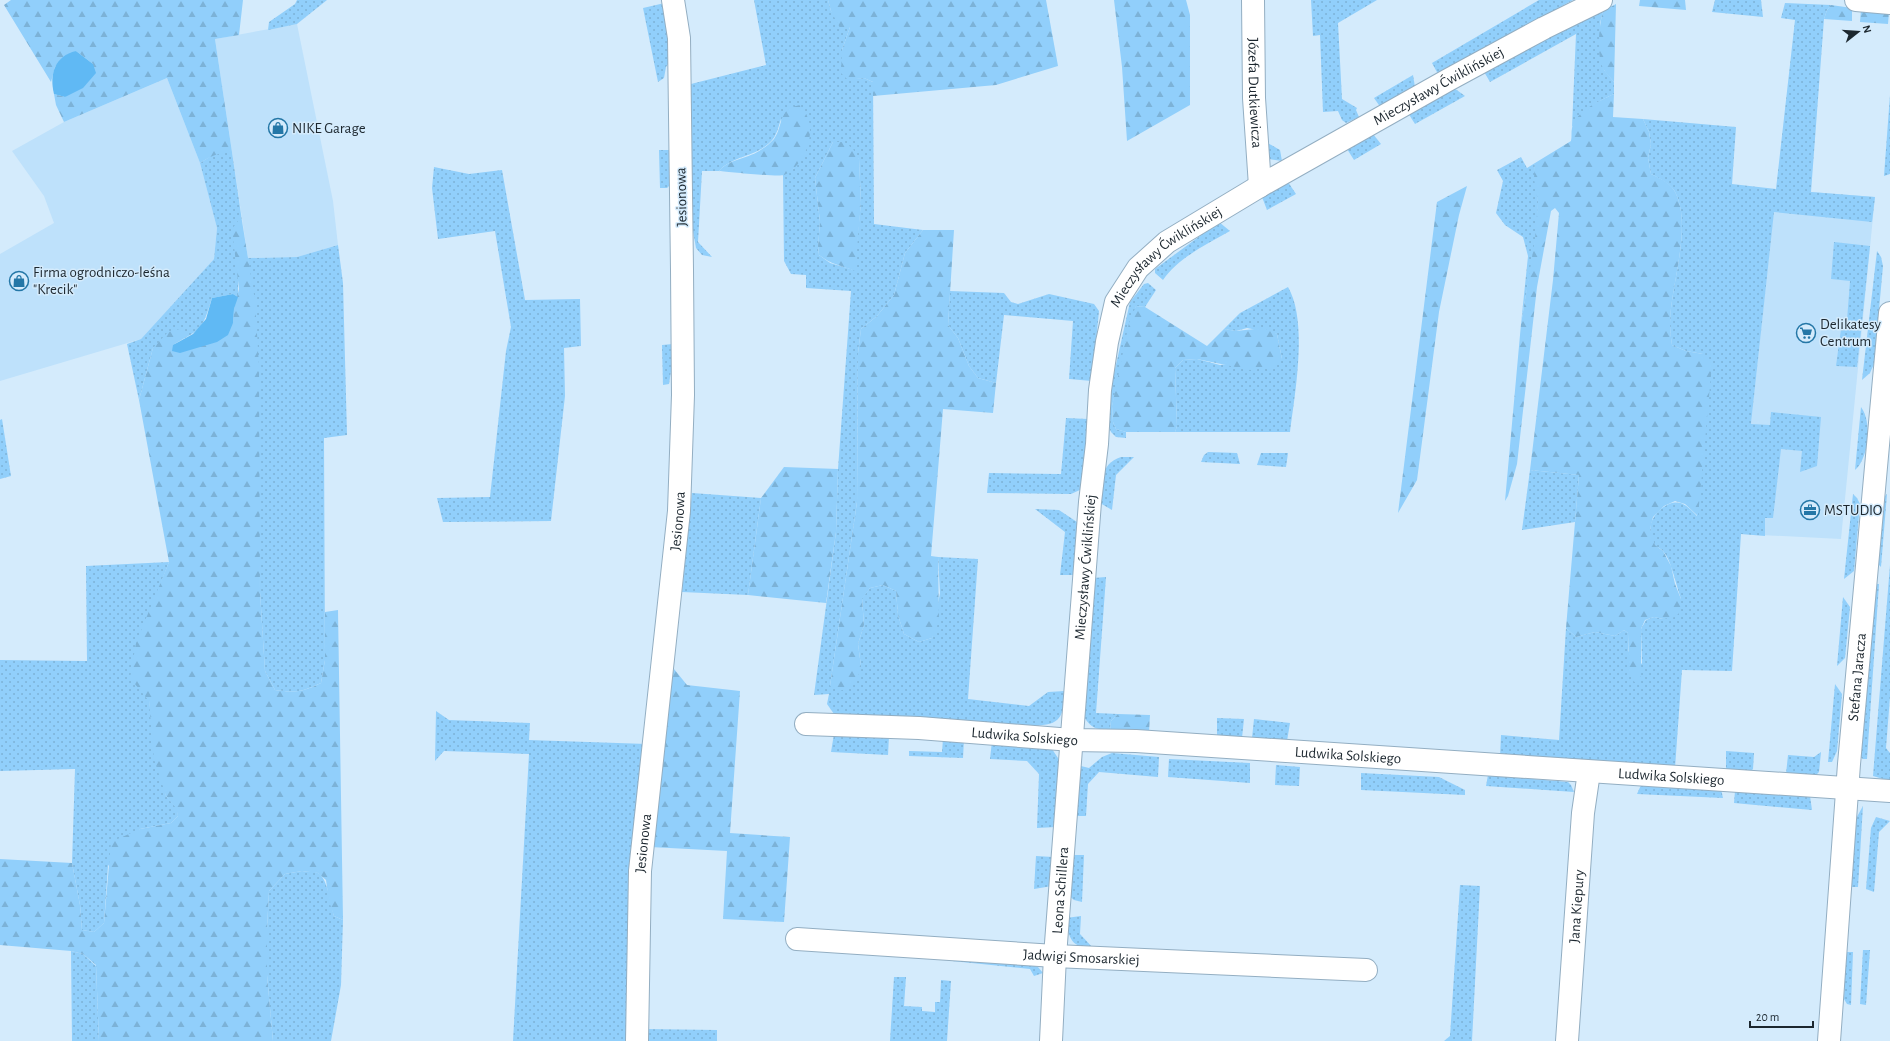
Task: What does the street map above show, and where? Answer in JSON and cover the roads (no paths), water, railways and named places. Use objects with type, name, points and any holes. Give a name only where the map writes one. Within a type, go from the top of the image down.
[{"type":"street","name":"Jesionowa","points":[[637,1041],[640,871],[679,503],[682,388],[679,38],[673,0]]},
{"type":"street","name":"Józefa Dutkiewicza","points":[[1253,0],[1254,98],[1260,186]]},
{"type":"street","name":"Mieczysławy Ćwiklińskiej","points":[[1072,740],[1090,502],[1097,444],[1100,390],[1107,342],[1116,302],[1138,268],[1167,242],[1260,186],[1448,80],[1544,28],[1601,0]]},
{"type":"street","points":[[1856,0],[1890,3]]},
{"type":"street","name":"Stefana Jaracza","points":[[1828,1041],[1847,788],[1890,313]]},
{"type":"street","name":"Ludwika Solskiego","points":[[806,724],[919,728],[1072,740],[1136,741],[1368,755],[1589,772],[1890,791]]},
{"type":"street","name":"Leona Schillera","points":[[1051,1041],[1055,956],[1072,740]]},
{"type":"street","name":"Jana Kiepury","points":[[1567,1041],[1583,813],[1589,772]]},
{"type":"street","name":"Jadwigi Smosarskiej","points":[[797,939],[1055,956],[1366,970]]},
{"type":"place","name":"NIKE Garage","points":[[278,128]]},
{"type":"place","name":"Firma ogrodniczo-leśna \"Krecik\"","points":[[19,281]]},
{"type":"place","name":"Delikatesy Centrum","points":[[1806,333]]},
{"type":"place","name":"MSTUDIO","points":[[1810,510]]}]
